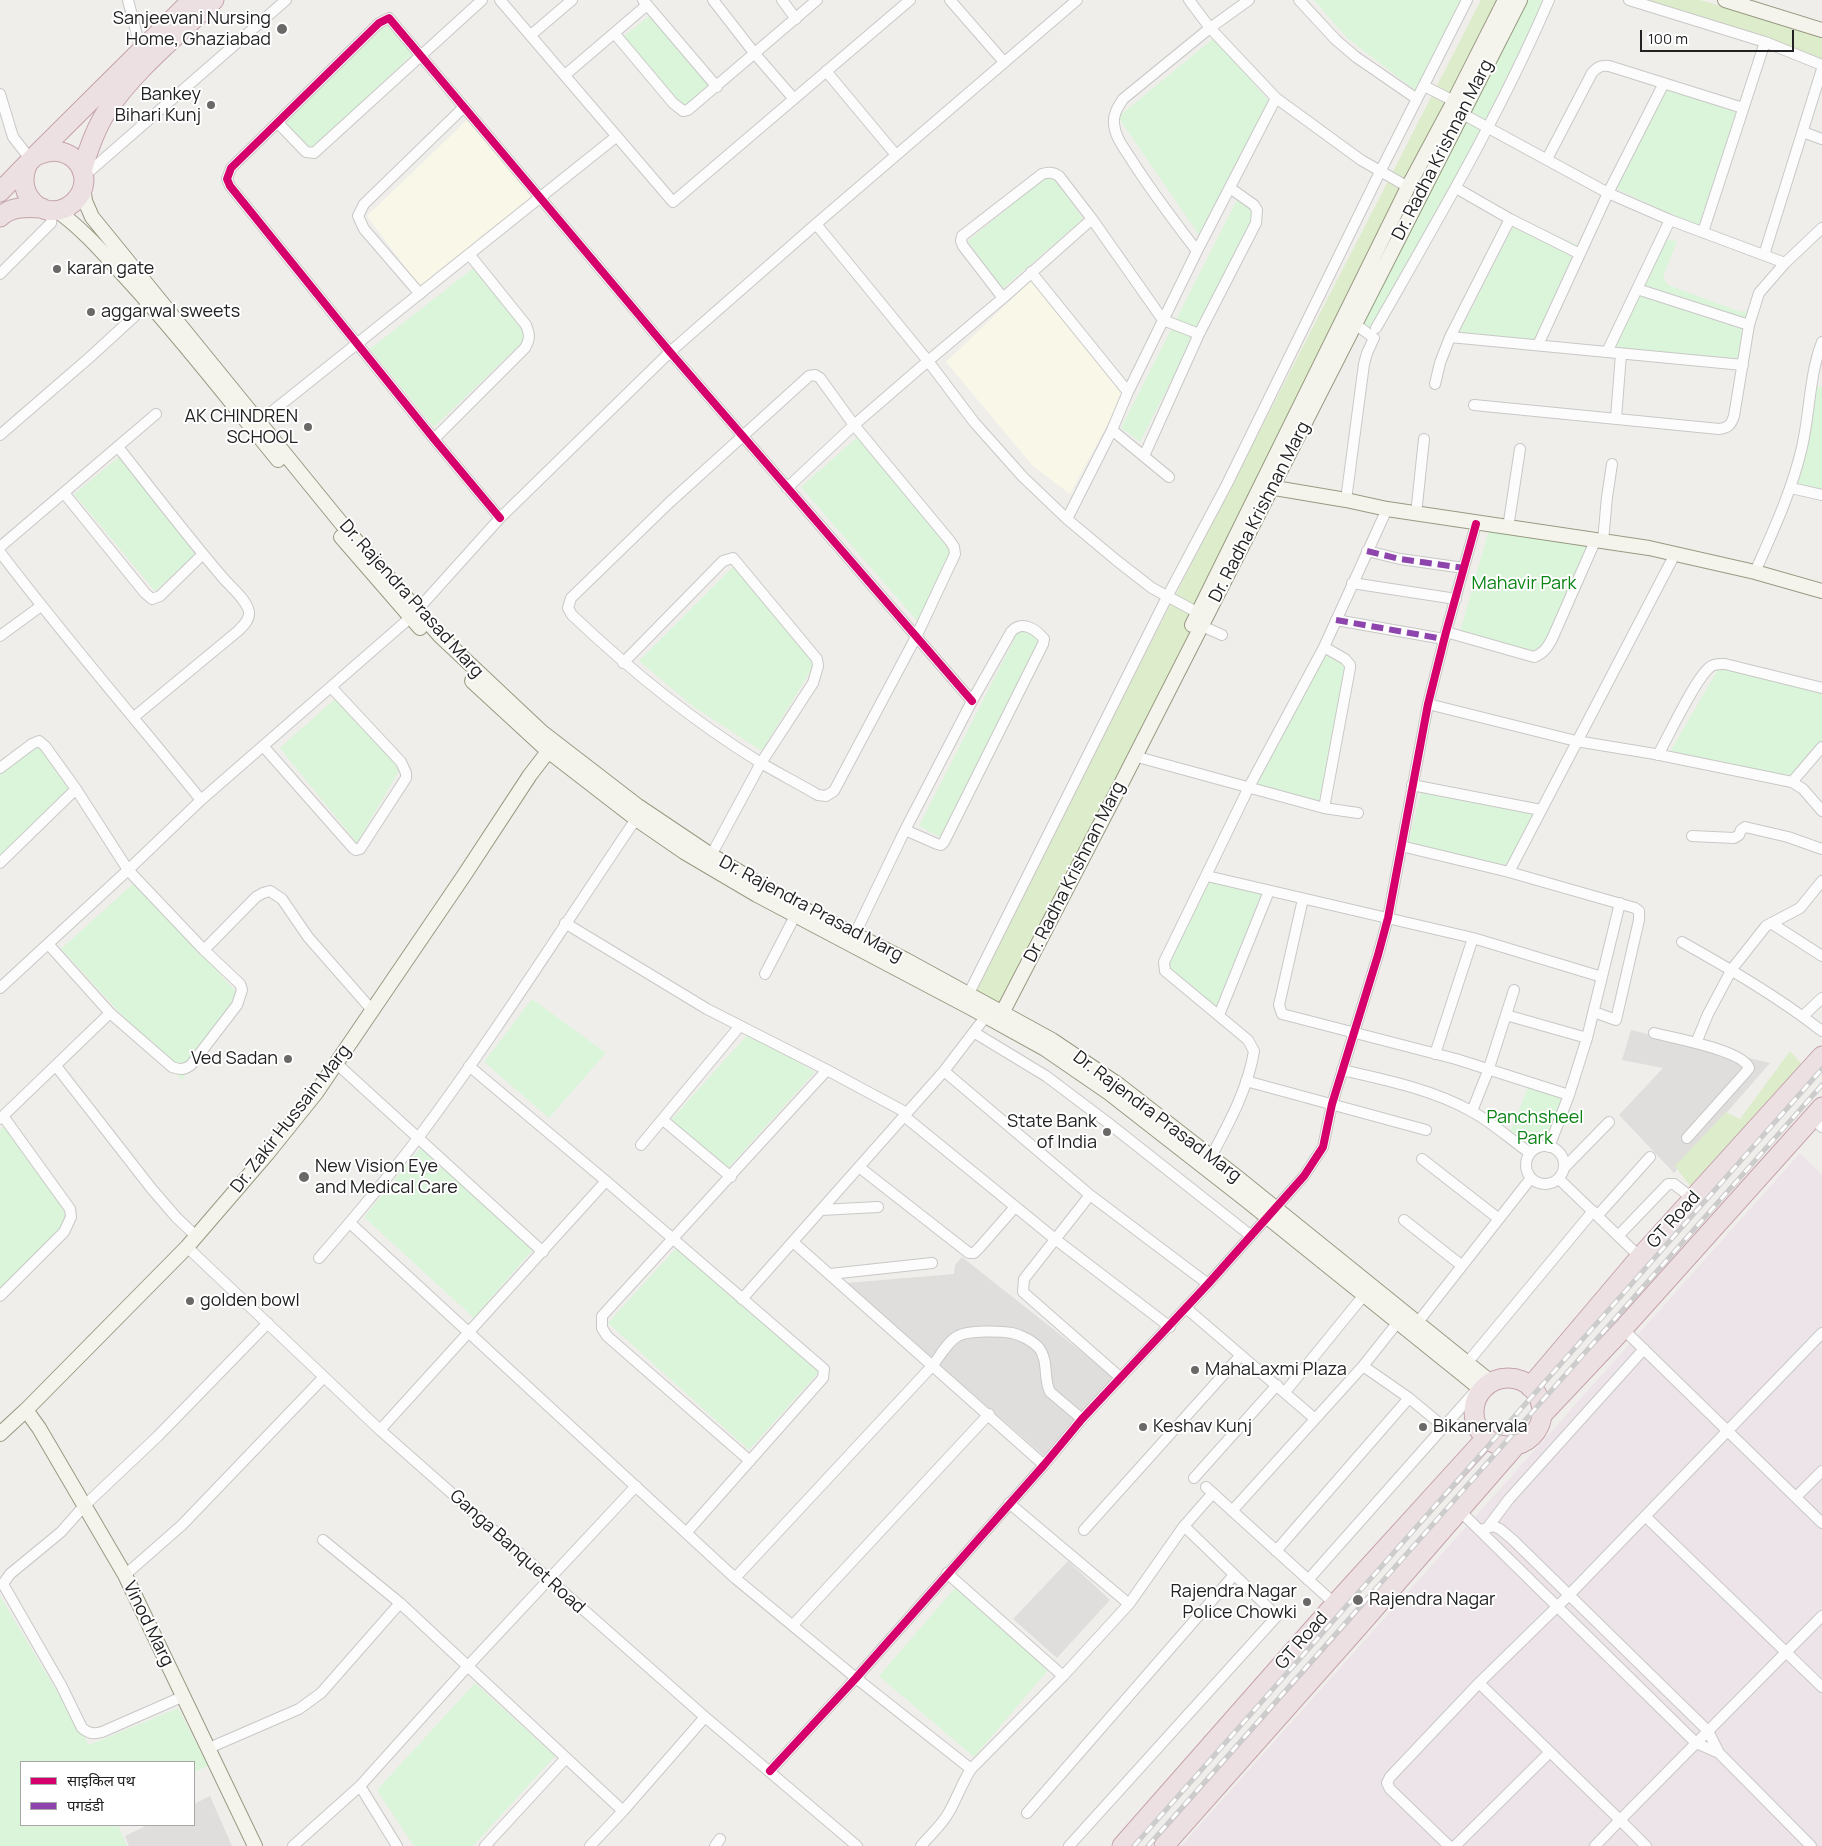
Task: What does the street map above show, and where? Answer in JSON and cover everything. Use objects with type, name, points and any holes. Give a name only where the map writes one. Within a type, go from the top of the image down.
[{"type":"highway","points":[[1,187],[32,159],[192,0]]},
{"type":"highway","points":[[0,217],[4,213],[25,207],[50,210],[65,208],[74,202],[80,194],[90,144],[107,110],[128,83],[214,0]]},
{"type":"highway","points":[[50,210],[34,204],[24,189],[24,171],[32,159],[46,151],[64,152],[72,156],[78,163],[83,178]]},
{"type":"highway","name":"GT Road","points":[[1530,1386],[1640,1257],[1822,1056]]},
{"type":"highway","name":"GT Road","points":[[1541,1416],[1819,1117]]},
{"type":"highway","points":[[1512,1379],[1530,1386],[1538,1397],[1541,1416],[1537,1429],[1528,1439],[1517,1444],[1504,1446],[1486,1438],[1478,1427],[1474,1415],[1476,1402],[1484,1387],[1499,1380],[1512,1379]]},
{"type":"highway","name":"GT Road","points":[[1122,1846],[1335,1604],[1486,1438]]},
{"type":"highway","name":"GT Road","points":[[1164,1846],[1517,1444]]},
{"type":"street","points":[[128,0],[141,51]]},
{"type":"street","points":[[83,178],[286,0]]},
{"type":"street","points":[[278,123],[306,152],[314,153],[482,0]]},
{"type":"street","points":[[500,0],[673,202],[910,0]]},
{"type":"street","points":[[531,36],[572,0]]},
{"type":"street","points":[[713,0],[755,54],[794,99]]},
{"type":"street","points":[[782,0],[796,19]]},
{"type":"street","points":[[615,34],[673,103],[683,111],[692,108],[817,0]]},
{"type":"street","points":[[950,0],[1004,62]]},
{"type":"street","points":[[0,988],[49,945],[201,800],[414,614],[500,518],[670,352],[1076,0]]},
{"type":"street","points":[[1189,0],[1210,28],[1276,98],[1322,133],[1380,172],[1408,187]]},
{"type":"street","points":[[1196,251],[1142,178],[1117,137],[1114,118],[1116,109],[1123,100],[1210,28],[1249,0]]},
{"type":"street","points":[[1299,0],[1336,40],[1356,57],[1417,99]]},
{"type":"street","points":[[968,994],[1167,597],[1227,484],[1380,172],[1467,0]]},
{"type":"street","points":[[1505,0],[1458,107],[1408,187],[1266,487],[1476,524],[1600,540],[1675,554],[1755,572],[1822,591]]},
{"type":"street","name":"Dr. Radha Krishnan Marg","points":[[996,1016],[1111,804],[1266,487],[1355,324],[1458,107],[1520,0]]},
{"type":"street","points":[[1376,328],[1489,127],[1549,0]]},
{"type":"street","points":[[1629,0],[1765,42],[1822,65]]},
{"type":"street","points":[[1725,0],[1822,30]]},
{"type":"street","points":[[565,75],[615,34],[645,2],[717,87]]},
{"type":"street","points":[[500,518],[230,186],[227,179],[231,168],[378,22],[384,19],[389,18],[670,352],[972,702]]},
{"type":"street","points":[[1702,232],[1765,42]]},
{"type":"street","points":[[1547,159],[1592,73],[1602,65],[1743,108]]},
{"type":"street","points":[[1764,256],[1822,69]]},
{"type":"street","points":[[826,71],[896,155]]},
{"type":"street","points":[[1538,345],[1608,193],[1664,83]]},
{"type":"street","points":[[1424,86],[1489,127],[1608,193],[1670,220],[1785,263]]},
{"type":"street","points":[[0,94],[13,137],[32,159]]},
{"type":"street","points":[[1067,518],[1112,430],[1128,392],[1196,251],[1276,98]]},
{"type":"street","points":[[420,294],[364,229],[358,216],[364,204],[464,107]]},
{"type":"street","points":[[1803,132],[1822,139]]},
{"type":"street","points":[[255,425],[617,136]]},
{"type":"street","points":[[1003,298],[961,241],[967,231],[1042,174],[1048,172],[1059,176],[1092,218],[1163,320],[1199,334]]},
{"type":"street","name":"Dr. Rajendra Prasad Marg","points":[[83,178],[86,201],[92,217],[255,425]]},
{"type":"street","points":[[1144,456],[1199,334],[1256,223],[1258,210],[1230,188]]},
{"type":"street","points":[[1456,188],[1580,254]]},
{"type":"street","points":[[0,274],[51,224],[50,210]]},
{"type":"street","name":"Dr. Rajendra Prasad Marg","points":[[50,210],[73,223],[86,235],[149,303],[346,530],[414,614],[486,680],[552,747],[636,819],[708,860],[790,902],[852,939],[996,1016],[1052,1040],[1119,1085],[1211,1157],[1364,1295],[1484,1387]]},
{"type":"street","points":[[787,488],[854,425],[1003,298],[1092,218]]},
{"type":"street","points":[[1436,384],[1440,363],[1450,337],[1510,218]]},
{"type":"street","points":[[1607,352],[1670,220]]},
{"type":"street","points":[[816,224],[928,361],[974,422],[1023,476],[1067,518],[1116,560],[1152,588],[1202,618],[1222,635]]},
{"type":"street","points":[[1474,405],[1719,429],[1726,428],[1731,424],[1734,416],[1749,325],[1759,293],[1785,263],[1822,228]]},
{"type":"street","points":[[434,439],[525,348],[530,340],[526,325],[470,254]]},
{"type":"street","points":[[1031,272],[1128,392]]},
{"type":"street","points":[[1637,289],[1749,325]]},
{"type":"street","points":[[0,435],[149,303]]},
{"type":"street","points":[[1346,500],[1364,364],[1374,338],[1355,324]]},
{"type":"street","points":[[1450,337],[1743,365]]},
{"type":"street","points":[[1755,572],[1791,488],[1817,384],[1822,342]]},
{"type":"street","points":[[1616,418],[1621,354]]},
{"type":"street","points":[[815,375],[820,378],[854,425],[954,547],[955,554],[916,637],[834,792],[826,796],[818,795],[762,763],[690,715],[623,662],[572,616],[568,603],[670,502],[809,376],[815,375]]},
{"type":"street","points":[[0,547],[156,414]]},
{"type":"street","points":[[1112,430],[1168,477]]},
{"type":"street","points":[[1416,514],[1424,439]]},
{"type":"street","points":[[118,447],[202,554],[248,607],[250,614],[246,623],[134,717]]},
{"type":"street","points":[[1508,528],[1520,449]]},
{"type":"street","points":[[1336,620],[1445,635],[1534,657],[1540,654],[1547,649],[1600,540],[1612,464]]},
{"type":"street","points":[[1791,488],[1822,496]]},
{"type":"street","points":[[64,493],[144,594],[152,599],[160,596],[202,554]]},
{"type":"street","points":[[1211,1157],[1234,1114],[1246,1082],[1254,1051],[1252,1045],[1165,971],[1166,957],[1249,787],[1324,647],[1387,509]]},
{"type":"street","points":[[770,1771],[856,1678],[1082,1419],[1170,1326],[1304,1176],[1323,1146],[1332,1104],[1388,918],[1428,704],[1476,524]]},
{"type":"street","points":[[1367,551],[1400,559],[1464,568]]},
{"type":"street","points":[[0,552],[41,606],[201,800]]},
{"type":"street","points":[[1509,872],[1675,554]]},
{"type":"street","points":[[623,662],[723,561],[733,558],[817,659],[818,666],[813,683],[762,763],[708,860]]},
{"type":"street","points":[[1352,583],[1456,599]]},
{"type":"street","points":[[0,636],[41,606]]},
{"type":"street","points":[[742,1299],[944,1071],[975,1033],[996,1016],[1202,618]]},
{"type":"street","points":[[852,939],[906,830],[972,702],[1015,627],[1020,625],[1040,634],[1044,639],[1043,644],[944,842],[941,845],[937,844],[906,830]]},
{"type":"street","points":[[1324,647],[1344,659],[1350,665],[1324,808]]},
{"type":"street","points":[[1658,755],[1700,680],[1712,666],[1725,664],[1822,688]]},
{"type":"street","points":[[263,746],[353,848],[356,850],[360,849],[406,778],[406,772],[401,762],[331,687]]},
{"type":"street","points":[[1428,704],[1576,741],[1658,755],[1792,782],[1803,789],[1822,811]]},
{"type":"street","points":[[0,768],[32,744],[39,742],[45,746],[76,789],[128,870],[204,950],[240,984],[242,990],[237,1005],[191,1065],[184,1069],[172,1067],[110,1013],[49,945]]},
{"type":"street","name":"Dr. Rajendra Prasad Marg","points":[[552,747],[638,806],[757,895],[795,916],[852,939],[968,994],[996,1016],[1109,1093],[1418,1322],[1467,1362],[1484,1387]]},
{"type":"street","name":"Dr. Zakir Hussain Marg","points":[[0,1434],[187,1247],[267,1154],[316,1093],[530,775],[552,747]]},
{"type":"street","points":[[1792,782],[1822,747]]},
{"type":"street","points":[[1134,756],[1324,808],[1358,813]]},
{"type":"street","points":[[1412,784],[1541,810]]},
{"type":"street","points":[[0,863],[76,789]]},
{"type":"street","points":[[319,1258],[350,1223],[418,1138],[636,819]]},
{"type":"street","points":[[1692,836],[1734,838],[1740,835],[1741,830],[1745,827],[1788,837],[1822,849]]},
{"type":"street","points":[[1401,846],[1509,872],[1635,908],[1640,915],[1616,1020],[1594,1012]]},
{"type":"street","points":[[1207,876],[1473,938],[1602,977]]},
{"type":"street","points":[[1696,1043],[1708,1014],[1732,969],[1762,931],[1771,923],[1800,908],[1822,881]]},
{"type":"street","points":[[204,950],[256,897],[270,891],[282,899],[308,937],[372,1010]]},
{"type":"street","points":[[1219,1016],[1269,891]]},
{"type":"street","points":[[1302,899],[1279,1005],[1279,1010],[1282,1014],[1435,1054],[1569,1095]]},
{"type":"street","points":[[1549,1147],[1569,1095],[1587,1038],[1620,903]]},
{"type":"street","points":[[765,974],[795,916]]},
{"type":"street","points":[[565,923],[630,965],[740,1027],[827,1070],[905,1114],[1015,1207],[1170,1326]]},
{"type":"street","points":[[1771,923],[1822,956]]},
{"type":"street","points":[[1435,1054],[1473,938]]},
{"type":"street","points":[[1682,942],[1732,969],[1803,1016],[1822,1031]]},
{"type":"street","points":[[1472,1111],[1488,1071],[1514,990]]},
{"type":"street","points":[[1803,1016],[1822,998]]},
{"type":"street","points":[[0,1296],[64,1232],[71,1218],[70,1209],[2,1118],[110,1013]]},
{"type":"street","points":[[1506,1015],[1587,1038]]},
{"type":"street","points":[[641,1145],[740,1027]]},
{"type":"street","points":[[975,1033],[1046,1076],[1250,1235]]},
{"type":"street","points":[[1654,1033],[1721,1050],[1745,1061],[1749,1068],[1687,1138]]},
{"type":"street","points":[[336,1063],[543,1252]]},
{"type":"street","points":[[56,1066],[151,1188],[176,1217],[196,1236]]},
{"type":"street","points":[[469,1066],[821,1366],[825,1374],[686,1533]]},
{"type":"street","points":[[750,1461],[607,1336],[602,1328],[602,1316],[827,1070]]},
{"type":"street","points":[[1342,1070],[1400,1083],[1472,1111],[1530,1154]]},
{"type":"street","points":[[944,1071],[1090,1195],[1208,1284]]},
{"type":"street","points":[[1246,1082],[1426,1130]]},
{"type":"street","points":[[663,1120],[730,1177]]},
{"type":"street","points":[[1564,1168],[1562,1156],[1558,1151],[1549,1147],[1539,1147],[1530,1154],[1526,1168],[1531,1178],[1542,1184],[1554,1182],[1559,1179],[1564,1168],[1609,1122]]},
{"type":"street","points":[[1467,1362],[1595,1213],[1650,1157]]},
{"type":"street","points":[[1422,1159],[1499,1219]]},
{"type":"street","points":[[859,1167],[969,1253],[974,1253],[1015,1207]]},
{"type":"street","points":[[1418,1322],[1531,1178]]},
{"type":"street","points":[[1559,1179],[1640,1257]]},
{"type":"street","points":[[380,1430],[606,1181]]},
{"type":"street","points":[[1619,1236],[1668,1184],[1674,1184],[1693,1198]]},
{"type":"street","points":[[1090,1195],[1024,1279],[1023,1292],[1121,1378]]},
{"type":"street","points":[[821,1210],[878,1206]]},
{"type":"street","points":[[1404,1220],[1461,1265]]},
{"type":"street","points":[[350,1223],[735,1578],[856,1678],[971,1769]]},
{"type":"street","points":[[793,1242],[1044,1464]]},
{"type":"street","name":"Ganga Banquet Road","points":[[187,1247],[380,1430],[705,1717],[857,1846]]},
{"type":"street","points":[[830,1274],[932,1263]]},
{"type":"street","points":[[1285,1392],[1364,1295]]},
{"type":"street","points":[[1186,1308],[1314,1418]]},
{"type":"street","points":[[1232,1511],[1363,1366],[1398,1322]]},
{"type":"street","points":[[184,1696],[102,1732],[95,1734],[88,1732],[82,1728],[3,1584],[10,1574],[61,1532],[84,1506],[158,1436],[268,1323]]},
{"type":"street","points":[[1623,1329],[1822,1523]]},
{"type":"street","points":[[735,1578],[933,1365],[955,1337],[964,1333],[1012,1333],[1038,1346],[1045,1362],[1047,1386],[1050,1392],[1082,1419]]},
{"type":"street","points":[[1449,1846],[1390,1789],[1387,1783],[1397,1768],[1479,1683],[1570,1595],[1822,1333]]},
{"type":"street","points":[[1484,1528],[1644,1349]]},
{"type":"street","points":[[1084,1530],[1241,1355]]},
{"type":"street","points":[[1363,1366],[1409,1398],[1444,1427]]},
{"type":"street","points":[[125,1575],[182,1525],[324,1377]]},
{"type":"street","points":[[1194,1478],[1277,1385]]},
{"type":"street","points":[[1308,1580],[1444,1427],[1484,1387]]},
{"type":"street","points":[[1276,1550],[1409,1398]]},
{"type":"street","name":"Vinod Marg","points":[[26,1410],[125,1575],[255,1846]]},
{"type":"street","points":[[793,1625],[989,1414]]},
{"type":"street","points":[[1796,1496],[1822,1471]]},
{"type":"street","points":[[293,1846],[360,1786],[467,1667],[636,1486]]},
{"type":"street","points":[[921,1846],[942,1823],[971,1769],[1063,1676],[1130,1604],[1209,1490],[1335,1604]]},
{"type":"street","points":[[1009,1503],[1130,1604]]},
{"type":"street","points":[[1460,1511],[1484,1528],[1557,1607],[1696,1743],[1719,1753]]},
{"type":"street","points":[[1646,1517],[1822,1687]]},
{"type":"street","points":[[1069,1846],[1277,1616],[1184,1526]]},
{"type":"street","points":[[1484,1528],[1493,1526],[1500,1529],[1570,1595],[1708,1731],[1719,1753],[1812,1846]]},
{"type":"street","points":[[323,1540],[400,1603],[623,1811]]},
{"type":"street","points":[[947,1573],[1063,1676]]},
{"type":"street","points":[[1027,1813],[1234,1575]]},
{"type":"street","points":[[209,1748],[299,1709],[312,1701],[400,1603]]},
{"type":"street","points":[[1594,1846],[1822,1616]]},
{"type":"street","points":[[1479,1683],[1646,1846]]},
{"type":"street","points":[[590,1846],[705,1717]]},
{"type":"street","points":[[1455,1846],[1550,1752]]},
{"type":"street","points":[[485,1846],[566,1758]]},
{"type":"street","points":[[360,1786],[397,1846]]},
{"type":"shaded area","points":[[470,117],[534,195],[420,287],[367,216]]},
{"type":"shaded area","points":[[1036,276],[1126,390],[1070,494],[1033,466],[946,362]]},
{"type":"shaded area","points":[[1631,1030],[1770,1063],[1674,1173],[1619,1115],[1663,1068],[1622,1060]]},
{"type":"shaded area","points":[[1800,1153],[1822,1175],[1822,1846],[1181,1846]]},
{"type":"shaded area","points":[[962,1257],[1115,1378],[1044,1456],[846,1283],[954,1274],[955,1265]]},
{"type":"shaded area","points":[[1068,1561],[1110,1600],[1057,1658],[1013,1619]]},
{"type":"shaded area","points":[[210,1796],[232,1846],[129,1846],[125,1836],[146,1826],[195,1826],[195,1804]]},
{"type":"green space","points":[[1314,0],[1467,0],[1420,94],[1347,38]]},
{"type":"green space","points":[[1481,0],[1508,0],[1006,1008],[973,989]]},
{"type":"green space","points":[[1525,0],[1552,0],[1377,332],[1359,323]]},
{"type":"green space","points":[[1629,0],[1700,0],[1822,35],[1822,61]]},
{"type":"green space","points":[[652,14],[711,85],[683,107],[624,36]]},
{"type":"green space","points":[[393,18],[417,50],[311,151],[284,123]]},
{"type":"green space","points":[[1214,38],[1269,101],[1202,239],[1118,117]]},
{"type":"green space","points":[[1666,89],[1739,113],[1701,229],[1615,188]]},
{"type":"green space","points":[[1051,172],[1083,219],[1001,290],[968,241]]},
{"type":"green space","points":[[1240,194],[1260,207],[1140,442],[1121,428]]},
{"type":"green space","points":[[1518,217],[1586,249],[1538,345],[1456,339]]},
{"type":"green space","points":[[1664,240],[1677,241],[1663,277],[1668,285],[1741,312],[1751,310],[1743,361],[1611,351]]},
{"type":"green space","points":[[476,266],[532,333],[434,427],[370,349]]},
{"type":"green space","points":[[1815,385],[1822,387],[1822,493],[1794,487]]},
{"type":"green space","points":[[861,434],[957,548],[919,623],[801,487]]},
{"type":"green space","points":[[119,457],[199,552],[155,591],[74,494]]},
{"type":"green space","name":"Mahavir Park","points":[[1490,526],[1595,549],[1542,656],[1460,632]]},
{"type":"green space","points":[[738,562],[817,660],[762,751],[694,707],[639,661]]},
{"type":"green space","points":[[1020,628],[1041,639],[940,837],[919,826]]},
{"type":"green space","points":[[1324,647],[1356,661],[1324,808],[1249,787]]},
{"type":"green space","points":[[1723,661],[1822,694],[1822,742],[1791,776],[1668,755]]},
{"type":"green space","points":[[336,698],[400,769],[357,843],[280,748]]},
{"type":"green space","points":[[40,745],[73,787],[0,855],[0,775]]},
{"type":"green space","points":[[1423,783],[1537,808],[1506,868],[1408,844]]},
{"type":"green space","points":[[1210,877],[1266,890],[1220,1011],[1167,966]]},
{"type":"green space","points":[[135,882],[240,996],[182,1080],[61,949]]},
{"type":"green space","points":[[532,999],[606,1053],[549,1118],[484,1062]]},
{"type":"green space","points":[[749,1033],[815,1072],[728,1168],[671,1120]]},
{"type":"green space","points":[[1790,1051],[1807,1070],[1696,1194],[1675,1166],[1726,1112],[1740,1119]]},
{"type":"green space","name":"Panchsheel Park","points":[[1529,1085],[1568,1096],[1553,1144],[1533,1157],[1508,1137]]},
{"type":"green space","points":[[8,1122],[74,1220],[0,1291],[0,1130]]},
{"type":"green space","points":[[423,1145],[535,1247],[474,1318],[364,1217]]},
{"type":"green space","points":[[679,1245],[819,1372],[749,1450],[608,1323]]},
{"type":"green space","points":[[955,1588],[1049,1669],[974,1757],[879,1676]]},
{"type":"green space","points":[[0,1596],[89,1745],[178,1708],[208,1766],[195,1772],[195,1761],[20,1761],[20,1826],[118,1826],[127,1846],[0,1846]]},
{"type":"green space","points":[[475,1683],[555,1756],[473,1846],[414,1846],[377,1790]]},
{"type":"railway","points":[[1134,1846],[1822,1069]]},
{"type":"railway","points":[[1148,1846],[1822,1085]]},
{"type":"marked path","points":[[1367,551],[1400,559],[1464,568]]},
{"type":"marked path","points":[[1336,620],[1444,639]]},
{"type":"cycle path","points":[[500,518],[230,186],[227,179],[231,168],[379,23],[389,18],[670,352],[972,701]]},
{"type":"cycle path","points":[[770,1771],[856,1678],[1044,1465],[1082,1419],[1208,1284],[1304,1176],[1323,1147],[1332,1104],[1388,918],[1428,704],[1476,524]]},
{"type":"place","name":"Sanjeevani Nursing Home, Ghaziabad","points":[[282,29]]},
{"type":"place","name":"Bankey Bihari Kunj","points":[[211,105]]},
{"type":"place","name":"karan gate","points":[[57,269]]},
{"type":"place","name":"aggarwal sweets","points":[[91,312]]},
{"type":"place","name":"AK CHINDREN SCHOOL","points":[[308,427]]},
{"type":"place","name":"Ved Sadan","points":[[288,1059]]},
{"type":"place","name":"State Bank of India","points":[[1107,1132]]},
{"type":"place","name":"New Vision Eye and Medical Care","points":[[304,1177]]},
{"type":"place","name":"golden bowl","points":[[190,1301]]},
{"type":"place","name":"MahaLaxmi Plaza","points":[[1195,1370]]},
{"type":"place","name":"Keshav Kunj","points":[[1143,1427]]},
{"type":"place","name":"Bikanervala","points":[[1423,1427]]},
{"type":"place","name":"Rajendra Nagar","points":[[1358,1600]]},
{"type":"place","name":"Rajendra Nagar Police Chowki","points":[[1307,1602]]}]
